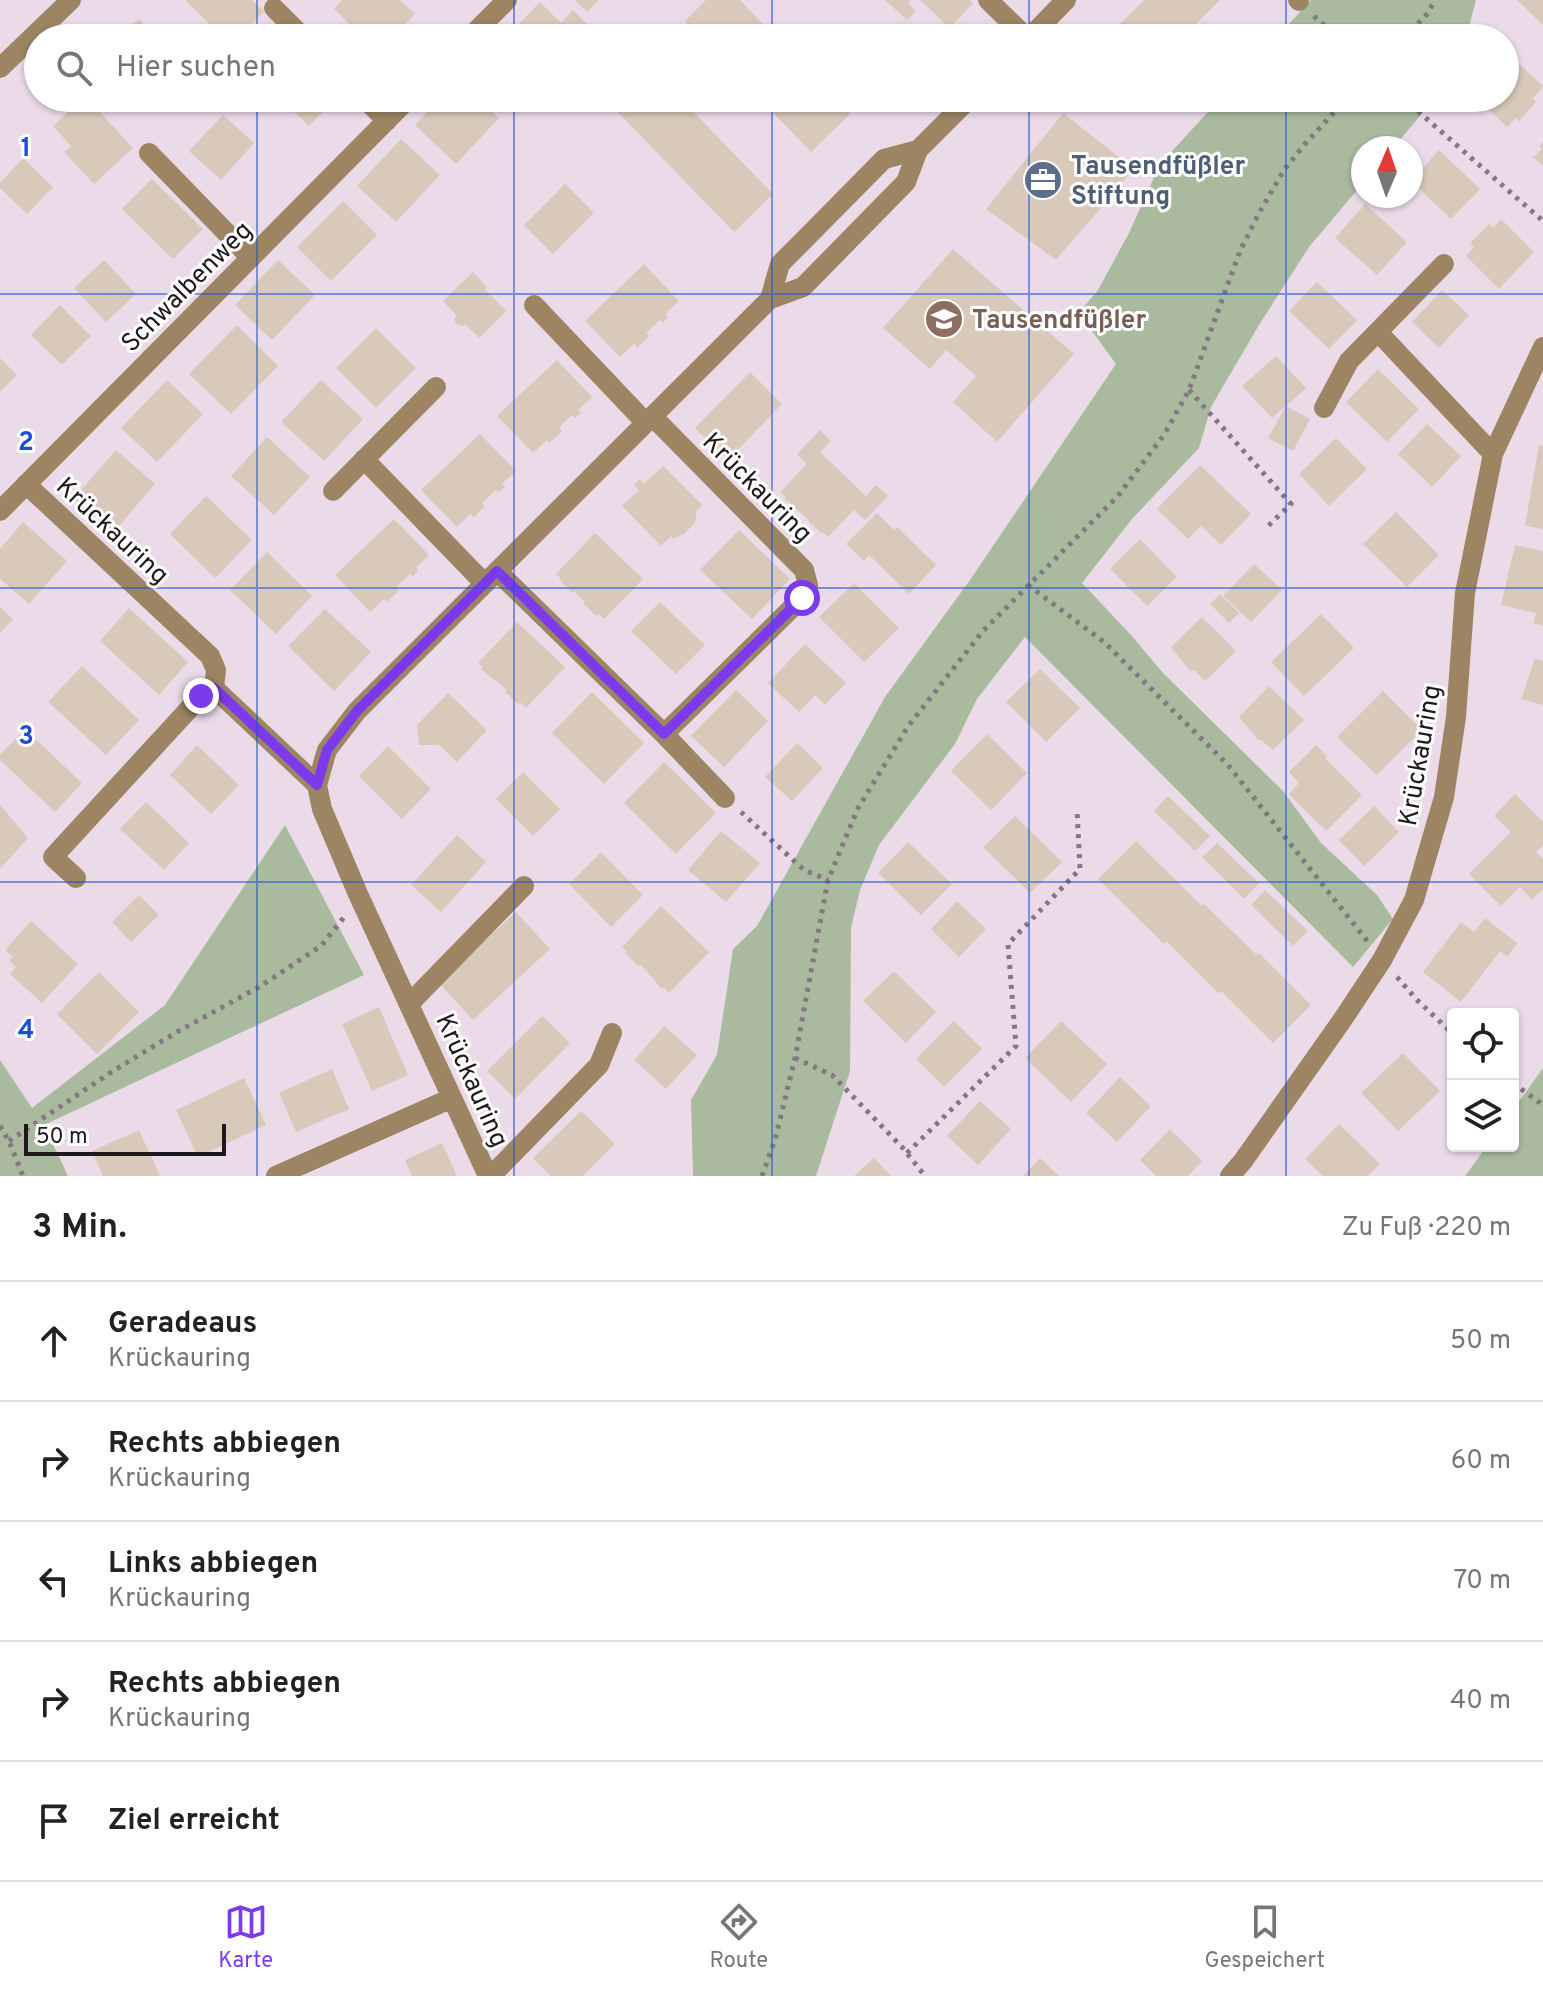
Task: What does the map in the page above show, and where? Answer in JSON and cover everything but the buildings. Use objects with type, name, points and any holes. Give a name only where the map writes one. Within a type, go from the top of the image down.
[{"type":"street","points":[[46,24],[71,0]]},
{"type":"street","points":[[483,24],[507,0]]},
{"type":"street","points":[[988,0],[1013,24]]},
{"type":"street","points":[[1042,24],[1066,0]]},
{"type":"street","points":[[274,8],[290,24]]},
{"type":"street","points":[[0,68],[24,45]]},
{"type":"street","points":[[378,112],[387,121]]},
{"type":"street","name":"Schwalbenweg","points":[[0,511],[396,112]]},
{"type":"street","points":[[76,878],[53,857],[201,696],[214,688],[317,785],[327,750],[357,711],[770,299],[803,287],[906,182],[918,150],[956,112]]},
{"type":"street","points":[[770,299],[780,264],[884,159],[918,150]]},
{"type":"street","points":[[149,153],[251,258]]},
{"type":"street","points":[[1324,408],[1349,361],[1444,264]]},
{"type":"street","points":[[534,305],[650,420]]},
{"type":"street","points":[[1378,332],[1493,454]]},
{"type":"street","name":"Krückauring","points":[[1230,1176],[1316,1058],[1382,960],[1414,900],[1444,797],[1456,717],[1465,593],[1493,454],[1543,347]]},
{"type":"street","points":[[333,491],[436,387]]},
{"type":"street","name":"Krückauring","points":[[650,420],[804,570],[808,585],[802,598],[664,734]]},
{"type":"street","points":[[364,459],[664,734],[725,798]]},
{"type":"street","name":"Krückauring","points":[[26,484],[210,656],[216,670],[214,688]]},
{"type":"street","name":"Krückauring","points":[[317,785],[322,809],[358,894],[489,1176]]},
{"type":"street","points":[[410,1003],[524,886]]},
{"type":"street","points":[[489,1176],[599,1065],[612,1033]]},
{"type":"street","points":[[276,1176],[452,1098]]},
{"type":"path","points":[[1417,24],[1435,0]]},
{"type":"path","points":[[1298,1],[1322,24]]},
{"type":"path","points":[[762,1176],[775,1140],[795,1058],[828,880],[858,808],[909,725],[983,631],[1117,497],[1164,435],[1189,390],[1240,251],[1259,213],[1284,170],[1334,112]]},
{"type":"path","points":[[1419,112],[1543,221]]},
{"type":"path","points":[[1189,390],[1291,504],[1266,528]]},
{"type":"path","points":[[1028,585],[1104,642],[1228,765],[1382,960],[1447,1028]]},
{"type":"path","points":[[725,798],[804,870],[828,880]]},
{"type":"path","points":[[907,1153],[1016,1046],[1008,944],[1080,869],[1077,810]]},
{"type":"path","points":[[9,1141],[113,1071],[259,987],[321,946],[343,921],[358,894]]},
{"type":"path","points":[[795,1058],[832,1075],[925,1176]]},
{"type":"path","points":[[1519,1087],[1543,1105]]},
{"type":"path","points":[[0,1126],[23,1176]]},
{"type":"green space","points":[[1311,0],[1476,0],[1470,24],[1289,24]]},
{"type":"green space","points":[[1208,112],[1423,112],[1403,136],[1351,136],[1351,197],[1309,247],[1259,325],[1211,407],[1199,448],[1132,519],[1082,583],[1163,673],[1283,791],[1321,843],[1377,895],[1393,919],[1353,967],[1025,637],[977,699],[955,744],[879,845],[860,890],[851,928],[850,1071],[816,1176],[693,1176],[691,1100],[717,1055],[733,949],[757,926],[885,697],[970,580],[1116,364],[1079,313],[1098,290],[1129,233],[1160,164]]},
{"type":"green space","points":[[285,825],[364,975],[44,1125],[68,1176],[0,1176],[0,1060],[32,1108],[165,1005]]},
{"type":"green space","points":[[1543,1068],[1543,1176],[1465,1176],[1483,1152],[1519,1152],[1519,1102]]},
{"type":"place","name":"Tausendfüßler Stiftung","points":[[1043,180]]},
{"type":"place","name":"Tausendfüßler","points":[[944,319]]},
{"type":"route","points":[[201,696],[214,688],[317,785],[327,750],[357,711],[497,571],[664,734],[802,598]]}]
